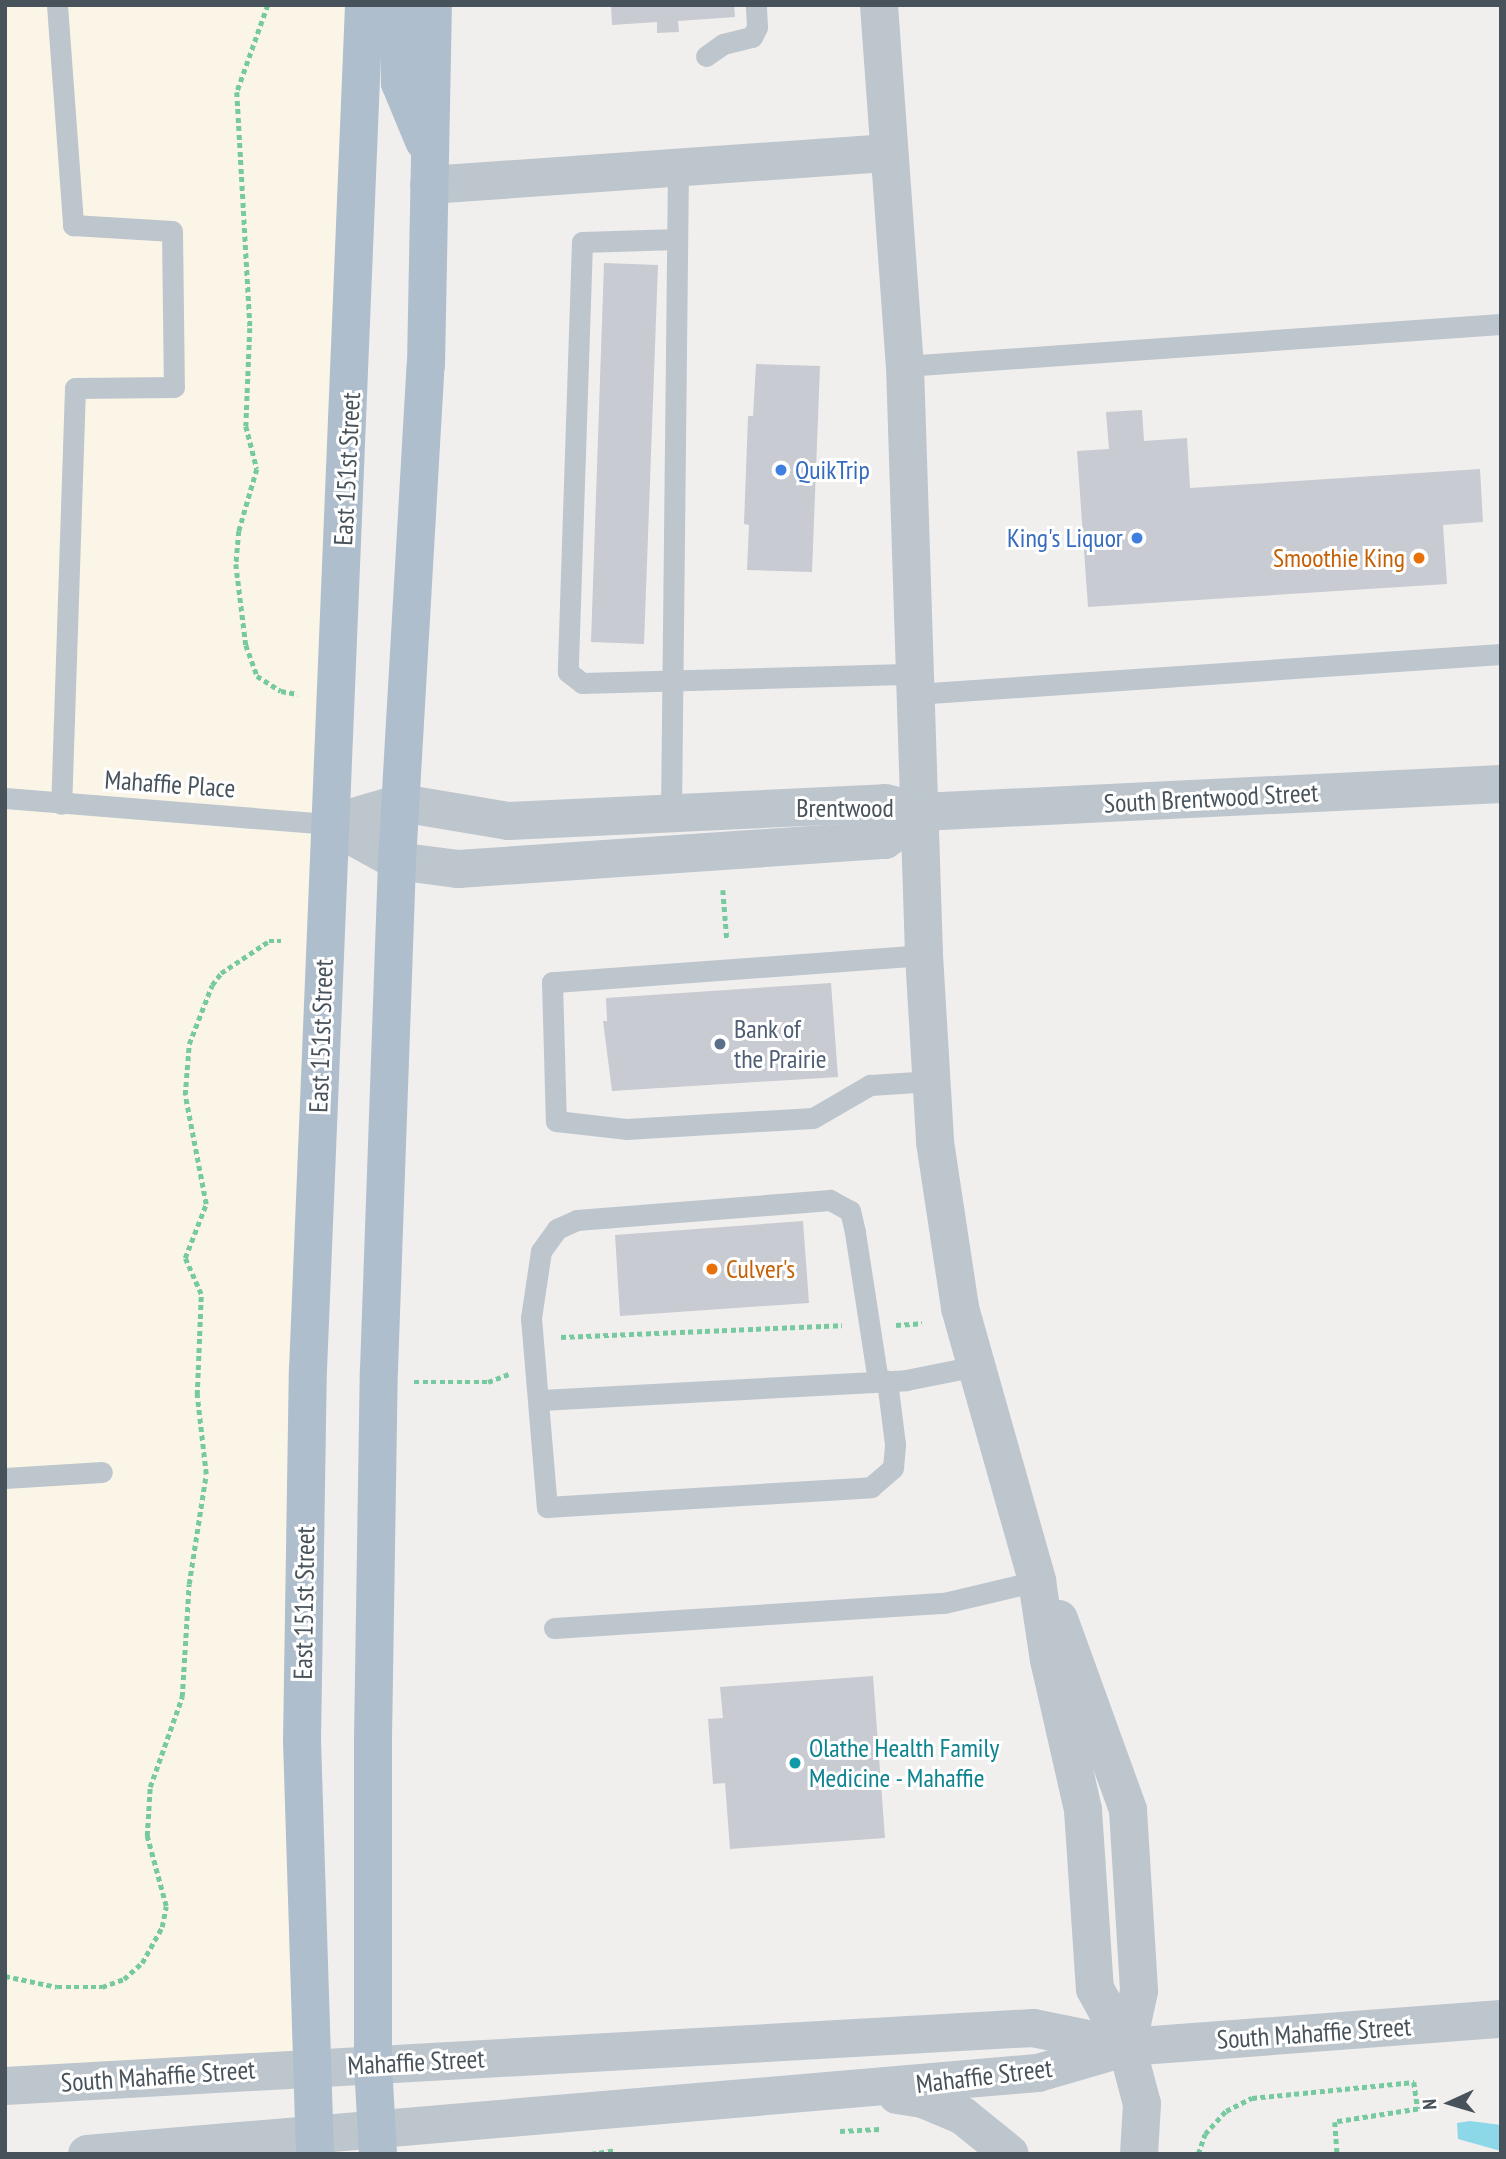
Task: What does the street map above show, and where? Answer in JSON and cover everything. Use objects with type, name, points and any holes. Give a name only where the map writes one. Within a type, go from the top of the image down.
[{"type":"main road","name":"East 151st Street","points":[[314,2145],[302,1714],[308,1370],[364,5]]},
{"type":"main road","points":[[399,5],[400,83],[430,171]]},
{"type":"main road","points":[[378,2143],[373,2065],[379,1370],[397,861],[426,365],[433,5]]},
{"type":"street","points":[[879,5],[905,366],[924,955],[935,1142],[960,1308],[1037,1581],[1049,1660],[1083,1811],[1094,1989],[1127,2046],[1142,2104],[1139,2154]]},
{"type":"street","points":[[430,171],[678,169],[889,153]]},
{"type":"street","name":"South Brentwood Street","points":[[921,812],[1501,784]]},
{"type":"street","name":"Brentwood","points":[[330,824],[401,803],[509,821],[885,803],[921,812]]},
{"type":"street","name":"Brentwood","points":[[330,824],[397,861],[458,870],[885,840],[921,812]]},
{"type":"street","name":"South Mahaffie Street","points":[[1127,2046],[1501,2019]]},
{"type":"street","name":"Mahaffie Street","points":[[310,2067],[1032,2028],[1127,2046]]},
{"type":"street","name":"Mahaffie Street","points":[[314,2145],[378,2143],[856,2090],[1038,2073],[1127,2046]]},
{"type":"street","name":"South Mahaffie Street","points":[[5,2086],[310,2067]]},
{"type":"street","points":[[856,2090],[923,2099],[963,2116],[1010,2154]]},
{"type":"street","points":[[87,2154],[314,2145]]},
{"type":"lane","points":[[57,5],[73,225],[172,231],[174,387],[75,388],[61,804]]},
{"type":"lane","points":[[706,56],[723,44],[752,37],[757,27],[756,5]]},
{"type":"lane","points":[[671,814],[678,169]]},
{"type":"lane","points":[[677,239],[582,242],[568,672],[582,683],[914,684],[1501,654]]},
{"type":"lane","points":[[905,366],[1501,324]]},
{"type":"lane","name":"Mahaffie Place","points":[[5,798],[330,824]]},
{"type":"lane","points":[[924,955],[552,982],[556,1121],[626,1129],[813,1118],[870,1085],[932,1081]]},
{"type":"lane","points":[[799,1200],[830,1200],[850,1211],[869,1327],[895,1444],[893,1468],[871,1487],[547,1507],[532,1283],[541,1251],[557,1229],[578,1220],[799,1200]]},
{"type":"lane","points":[[541,1400],[883,1381],[976,1366]]},
{"type":"lane","points":[[5,1478],[102,1472]]},
{"type":"lane","points":[[554,1628],[944,1603],[1037,1581]]},
{"type":"path","points":[[268,5],[237,92],[249,309],[246,426],[257,469],[239,531],[236,564],[246,645],[257,676],[281,691],[298,694]]},
{"type":"path","points":[[723,882],[727,948]]},
{"type":"path","points":[[5,1976],[57,1987],[103,1987],[124,1979],[142,1963],[162,1927],[166,1906],[147,1836],[149,1787],[182,1697],[189,1584],[206,1474],[197,1395],[201,1294],[185,1258],[206,1204],[185,1095],[188,1044],[212,985],[221,973],[269,941],[281,942]]},
{"type":"path","points":[[414,1382],[488,1382],[520,1369],[543,1351],[548,1338],[814,1323],[869,1327],[922,1323]]},
{"type":"path","points":[[1198,2154],[1205,2134],[1226,2111],[1252,2098],[1414,2082],[1418,2109],[1335,2122],[1337,2154]]},
{"type":"shaded area","points":[[5,5],[364,5],[333,742],[310,2067],[5,2086]]},
{"type":"water","points":[[1470,2121],[1501,2125],[1501,2151],[1458,2139],[1457,2123]]},
{"type":"building","points":[[611,5],[734,5],[735,17],[678,21],[679,32],[657,33],[657,22],[612,25]]},
{"type":"building","points":[[604,263],[658,265],[644,644],[591,642]]},
{"type":"building","name":"QuikTrip","points":[[756,364],[820,366],[812,572],[747,570],[749,525],[744,524],[748,416],[753,416]]},
{"type":"building","points":[[1142,410],[1144,441],[1187,438],[1190,488],[1480,469],[1483,522],[1443,525],[1447,584],[1088,607],[1077,451],[1109,449],[1106,412]]},
{"type":"building","name":"Bank of the Prairie","points":[[831,983],[838,1077],[612,1091],[603,1021],[607,1021],[606,998]]},
{"type":"building","name":"Culver's","points":[[803,1221],[809,1303],[620,1316],[615,1235]]},
{"type":"building","name":"Olathe Health Family Medicine - Mahaffie","points":[[873,1676],[885,1838],[730,1849],[725,1783],[713,1784],[708,1719],[723,1718],[720,1687]]},
{"type":"place","name":"QuikTrip","points":[[781,470]]},
{"type":"place","name":"King's Liquor","points":[[1137,538]]},
{"type":"place","name":"Smoothie King","points":[[1419,558]]},
{"type":"place","name":"Bank of the Prairie","points":[[720,1044]]},
{"type":"place","name":"Culver's","points":[[712,1269]]},
{"type":"place","name":"Olathe Health Family Medicine - Mahaffie","points":[[795,1763]]}]
